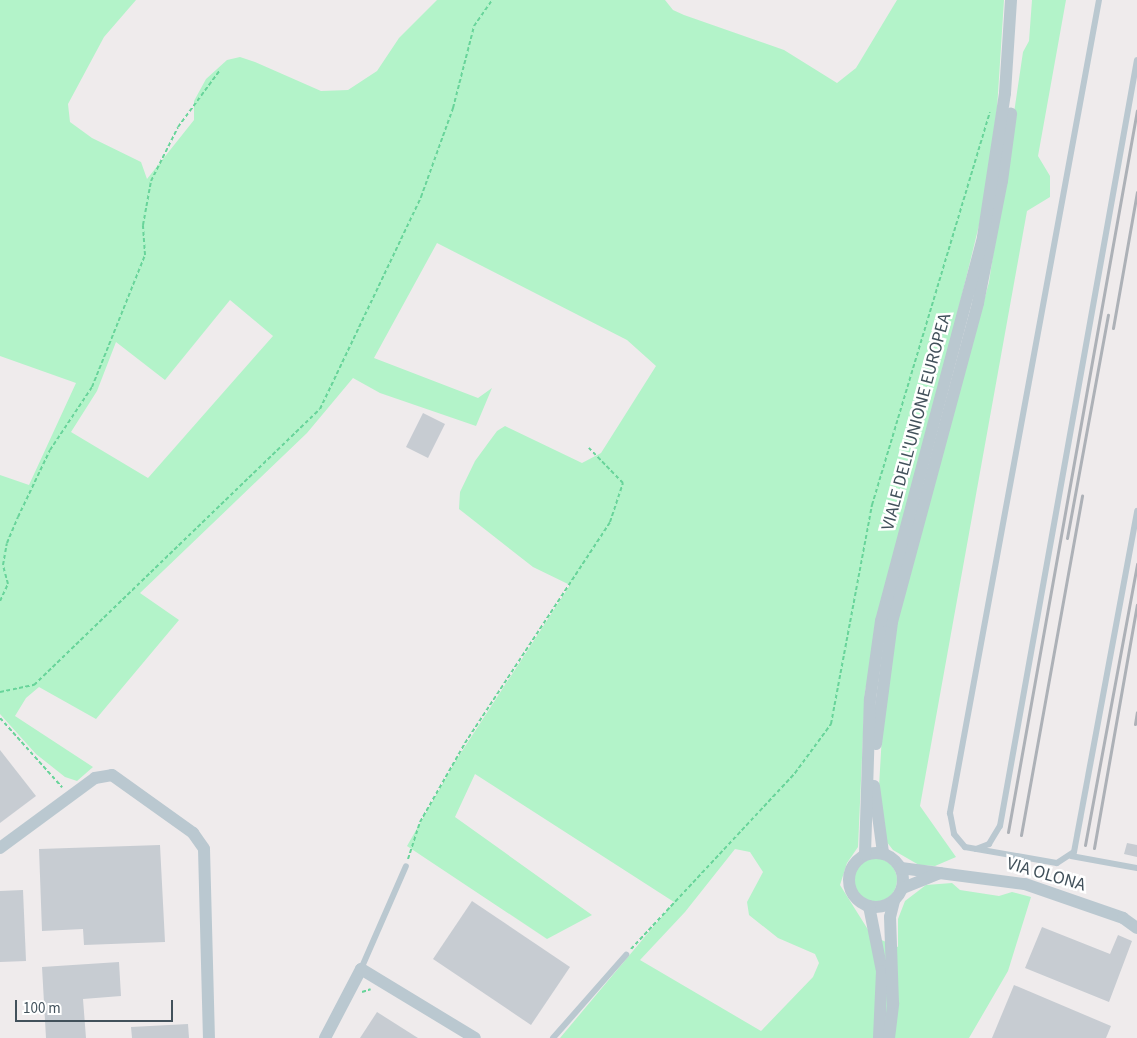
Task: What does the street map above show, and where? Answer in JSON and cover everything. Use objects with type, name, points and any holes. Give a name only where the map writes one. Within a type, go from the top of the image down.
[{"type":"street","name":"VIALE DELL'UNIONE EUROPEA","points":[[865,854],[870,708],[882,621],[970,297],[993,180],[1005,93],[1011,0]]},
{"type":"street","name":"VIALE DELL'UNIONE EUROPEA","points":[[883,853],[873,798],[881,689],[892,622],[992,239],[1013,92],[1019,0]]},
{"type":"street","points":[[0,848],[95,778],[112,776],[193,833],[204,849],[209,1038]]},
{"type":"street","points":[[889,1038],[893,1003],[890,918],[894,901],[902,888],[901,868],[883,853],[865,854],[852,867],[849,877],[853,895],[868,906],[882,907],[894,901]]},
{"type":"street","name":"VIA OLONA","points":[[901,868],[1025,884],[1123,918],[1137,928]]},
{"type":"street","name":"VIA OLONA","points":[[902,888],[941,873]]},
{"type":"street","points":[[868,906],[882,971],[879,1038]]},
{"type":"street","points":[[325,1038],[361,969],[475,1038]]},
{"type":"lane","points":[[1099,0],[950,813],[954,834],[970,850],[1057,863],[1071,856],[1137,868]]},
{"type":"lane","points":[[970,850],[989,844],[1000,826],[1137,60]]},
{"type":"lane","points":[[1071,856],[1078,840],[1137,511]]},
{"type":"lane","points":[[361,969],[406,866]]},
{"type":"lane","points":[[553,1038],[626,955]]},
{"type":"path","points":[[0,692],[34,685],[320,408],[421,197],[453,108],[474,26],[492,0]]},
{"type":"path","points":[[0,601],[8,584],[3,565],[7,543],[18,516],[50,450],[92,387],[145,255],[143,225],[151,181],[178,127],[220,70]]},
{"type":"path","points":[[626,955],[795,773],[831,724],[872,505],[993,102],[1005,93]]},
{"type":"path","points":[[406,866],[420,822],[465,743],[610,522],[623,483],[589,448]]},
{"type":"path","points":[[0,718],[70,797]]},
{"type":"path","points":[[358,998],[368,988],[384,993],[388,986]]},
{"type":"green space","points":[[0,0],[136,0],[104,37],[68,104],[70,122],[92,138],[141,162],[147,179],[194,120],[194,101],[206,79],[227,60],[240,57],[321,91],[348,90],[377,71],[399,38],[437,0],[665,0],[673,10],[684,15],[784,50],[837,83],[856,68],[897,0],[1004,0],[997,109],[983,209],[865,691],[858,847],[847,863],[840,885],[872,936],[898,947],[898,919],[905,901],[926,885],[952,883],[960,890],[999,896],[1012,892],[1031,897],[1008,971],[969,1038],[560,1038],[674,902],[475,774],[455,817],[592,915],[547,939],[407,846],[455,762],[570,585],[533,567],[459,509],[460,492],[475,461],[497,431],[505,426],[582,463],[601,453],[656,366],[627,340],[437,243],[374,358],[478,398],[492,388],[476,426],[380,393],[353,378],[307,433],[140,593],[179,620],[96,719],[39,687],[26,698],[15,716],[93,767],[77,781],[65,777],[36,754],[0,714],[0,475],[29,485],[76,383],[0,356]],"holes":[[[230,300],[273,336],[148,478],[71,432],[97,391],[116,342],[165,380]],[[735,849],[750,852],[763,872],[747,902],[749,915],[778,938],[815,954],[819,963],[813,977],[761,1031],[640,960],[685,912]]]},
{"type":"green space","points":[[1032,0],[1066,0],[1038,156],[1050,176],[1050,197],[1027,211],[920,806],[956,857],[935,866],[919,865],[893,850],[886,841],[879,787],[883,717],[897,622],[989,282],[1023,52],[1029,41]]},
{"type":"green space","points":[[875,858],[887,862],[893,868],[897,880],[893,892],[887,898],[875,902],[863,898],[857,892],[853,880],[857,868],[863,862]]},
{"type":"building","points":[[423,413],[445,424],[428,458],[406,447]]},
{"type":"building","points":[[0,750],[36,796],[0,823]]},
{"type":"building","points":[[1127,843],[1137,845],[1137,857],[1124,854]]},
{"type":"building","points":[[160,845],[165,942],[84,945],[83,929],[42,931],[39,849]]},
{"type":"building","points":[[23,890],[26,961],[0,962],[0,891]]},
{"type":"building","points":[[472,901],[570,967],[531,1025],[433,959]]},
{"type":"building","points":[[1042,927],[1110,954],[1118,935],[1132,941],[1109,1002],[1025,968]]},
{"type":"building","points":[[119,962],[121,996],[83,999],[86,1038],[46,1038],[42,967]]},
{"type":"building","points":[[1014,985],[1111,1026],[1106,1038],[992,1038]]},
{"type":"building","points":[[377,1012],[418,1038],[360,1038]]},
{"type":"building","points":[[188,1024],[189,1038],[132,1038],[131,1027]]},
{"type":"railway","points":[[1008,832],[1137,110]]},
{"type":"railway","points":[[1113,328],[1137,192]]},
{"type":"railway","points":[[1067,538],[1108,315]]},
{"type":"railway","points":[[1021,835],[1082,495]]},
{"type":"railway","points":[[1085,845],[1137,564]]},
{"type":"railway","points":[[1094,848],[1137,605]]},
{"type":"railway","points":[[1135,724],[1137,712]]}]
